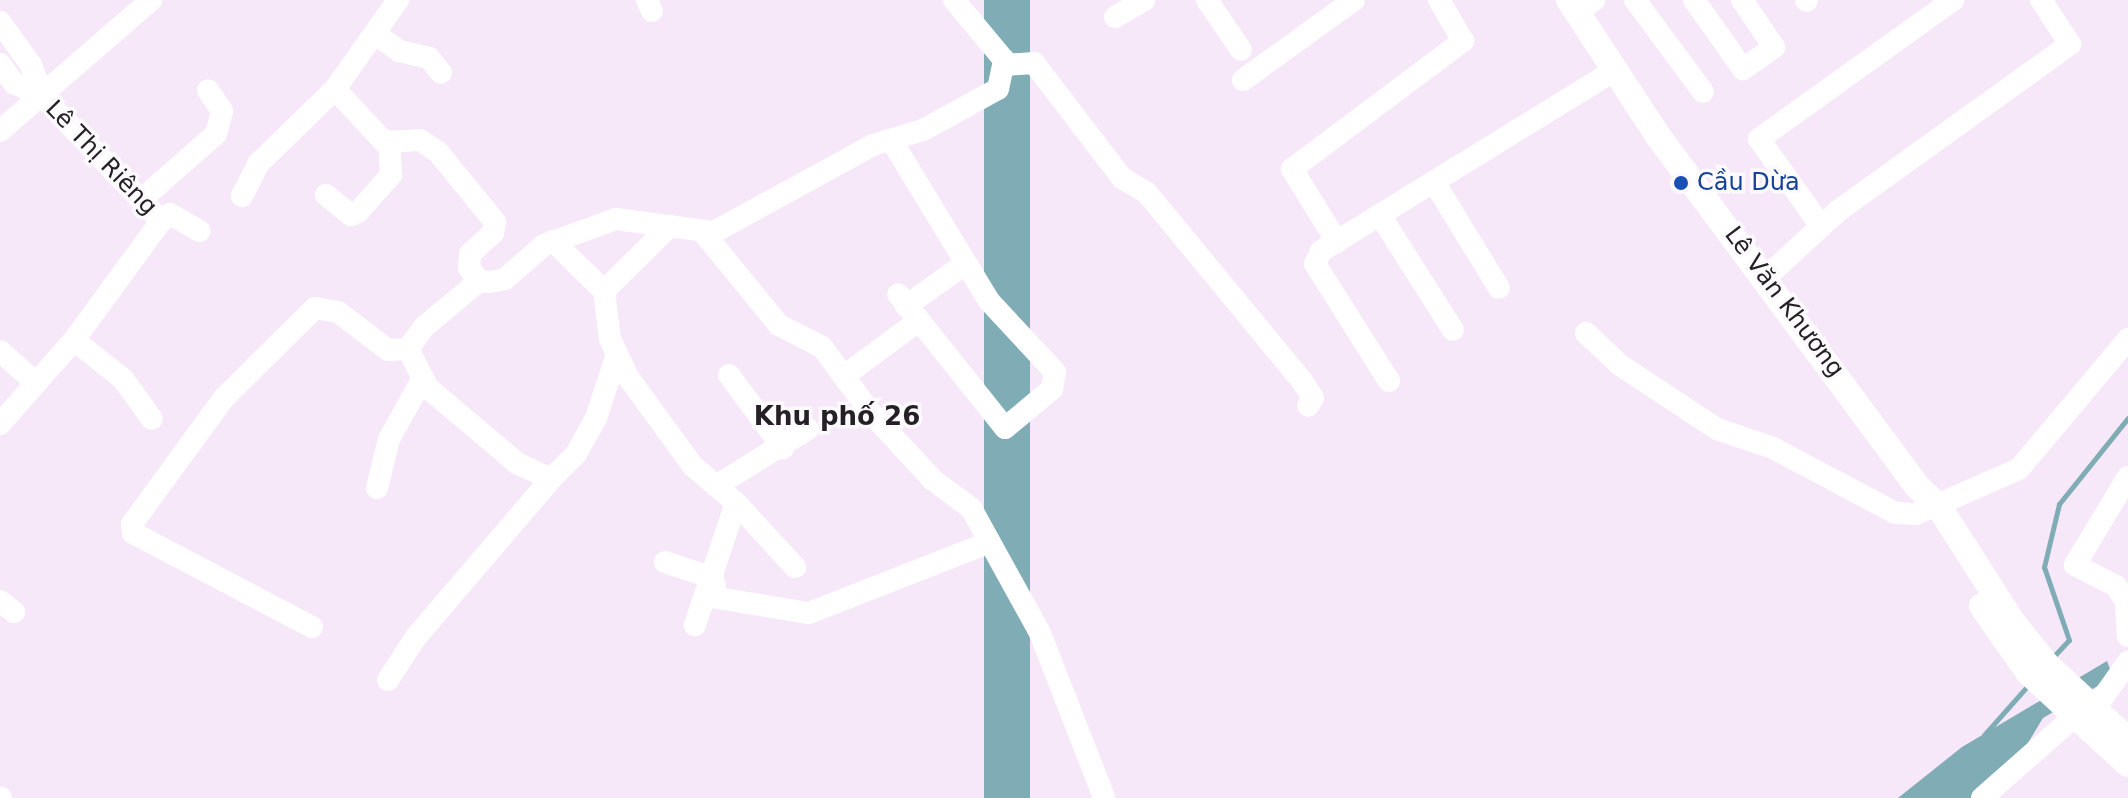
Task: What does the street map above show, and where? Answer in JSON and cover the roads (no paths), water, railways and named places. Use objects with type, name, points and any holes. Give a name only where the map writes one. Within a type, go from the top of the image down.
[{"type":"main road","name":"Lê Văn Khương","points":[[1580,4],[1615,70],[1917,486],[2004,625],[2080,710]]},
{"type":"main road","points":[[2080,710],[2128,740]]},
{"type":"main road","points":[[2080,710],[2128,764]]},
{"type":"street","points":[[0,131],[151,0]]},
{"type":"street","points":[[242,196],[258,164],[335,89],[398,0]]},
{"type":"street","points":[[954,0],[1005,65]]},
{"type":"street","points":[[1115,17],[1145,0]]},
{"type":"street","points":[[1207,0],[1241,50]]},
{"type":"street","points":[[1243,80],[1354,0]]},
{"type":"street","points":[[1337,242],[1292,169],[1463,41],[1439,0]]},
{"type":"street","points":[[1635,0],[1703,92]]},
{"type":"street","points":[[1694,0],[1743,69],[1774,47],[1742,0]]},
{"type":"street","points":[[1821,226],[1759,139],[1953,0]]},
{"type":"street","points":[[1766,277],[1821,226],[2070,44],[2041,0]]},
{"type":"street","name":"Lê Thị Riêng","points":[[0,22],[31,65],[42,96]]},
{"type":"street","points":[[375,34],[399,51],[429,58],[441,73]]},
{"type":"street","points":[[1005,65],[1034,63],[1122,178],[1147,193],[1302,381],[1313,398],[1308,406]]},
{"type":"street","name":"Lê Thị Riêng","points":[[0,64],[14,83],[42,96],[161,221]]},
{"type":"street","points":[[408,349],[424,327],[479,281],[505,279],[553,241],[616,219],[714,232],[873,145],[893,143],[998,89],[1005,65]]},
{"type":"street","points":[[1389,381],[1315,264],[1337,242],[1615,70]]},
{"type":"street","points":[[326,195],[351,215],[358,212],[391,175],[389,142],[335,89]]},
{"type":"street","points":[[142,199],[216,134],[222,111],[208,90]]},
{"type":"street","points":[[389,142],[420,140],[438,152],[495,222],[493,233],[470,254],[469,268],[479,281]]},
{"type":"street","points":[[893,143],[989,301],[1055,372],[1052,389],[1005,428],[907,307]]},
{"type":"street","points":[[1434,182],[1499,288]]},
{"type":"street","points":[[2,419],[74,340],[161,221],[170,214],[199,231]]},
{"type":"street","points":[[1380,215],[1453,330]]},
{"type":"street","points":[[604,291],[670,226]]},
{"type":"street","points":[[702,231],[779,325],[822,347],[933,480],[971,508],[1040,633],[1104,797]]},
{"type":"street","points":[[553,241],[604,291],[617,354],[693,466],[736,503],[795,567]]},
{"type":"street","points":[[844,376],[907,307],[965,264]]},
{"type":"street","points":[[312,627],[133,533],[132,524],[224,398],[315,308],[338,312],[388,350],[408,349]]},
{"type":"street","points":[[1586,333],[1620,365],[1717,429],[1773,448],[1895,513],[1933,511],[2019,469],[2128,339]]},
{"type":"street","points":[[74,340],[123,379],[152,419]]},
{"type":"street","points":[[408,349],[423,378],[517,463],[551,479]]},
{"type":"street","points":[[0,351],[36,383]]},
{"type":"street","points":[[388,680],[551,479],[576,454],[596,418],[617,354]]},
{"type":"street","points":[[729,375],[783,448]]},
{"type":"street","points":[[377,488],[389,439],[423,378]]},
{"type":"street","points":[[716,486],[783,448],[808,429]]},
{"type":"street","points":[[2128,477],[2075,565],[2116,586],[2126,602],[2128,636]]},
{"type":"street","points":[[695,625],[736,503]]},
{"type":"street","points":[[713,578],[717,598],[809,613],[990,542]]},
{"type":"street","points":[[665,562],[713,578]]},
{"type":"street","points":[[1982,798],[2080,710],[2128,662]]},
{"type":"water","points":[[984,0],[1030,0],[1030,798],[984,798]]},
{"type":"water","points":[[2107,661],[2113,677],[2043,718],[2011,771],[1976,798],[1898,798],[1962,747]]},
{"type":"waterway","points":[[2053,657],[2069,640],[2044,567],[2059,504],[2128,418]]},
{"type":"waterway","points":[[1984,735],[2030,683]]},
{"type":"place","name":"Cầu Dừa","points":[[1681,183]]},
{"type":"district","name":"Khu phố 26","points":[[837,417]]}]
